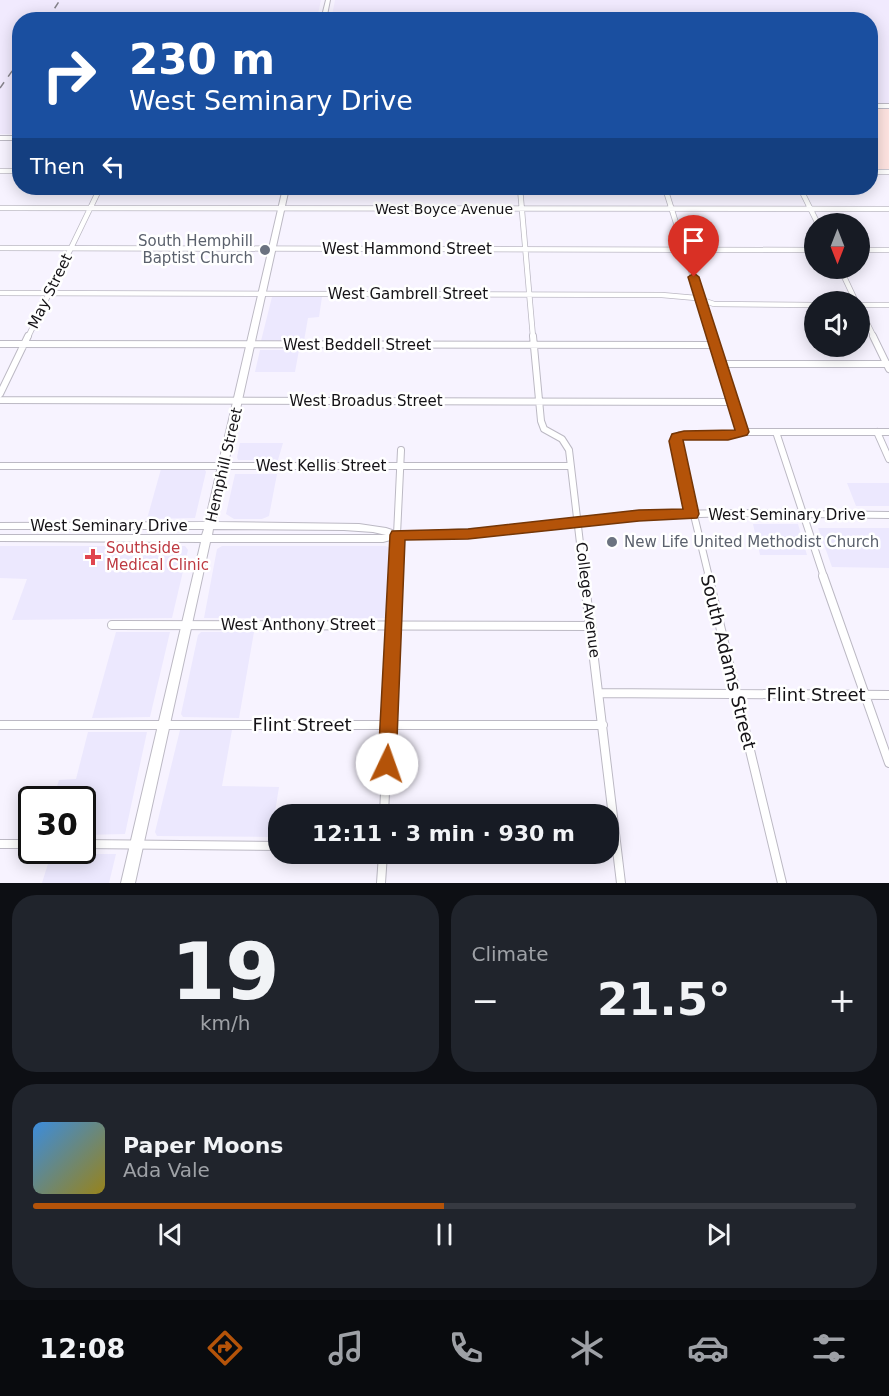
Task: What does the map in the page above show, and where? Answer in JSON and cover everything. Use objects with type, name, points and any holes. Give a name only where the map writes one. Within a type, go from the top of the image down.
[{"type":"main road","name":"Hemphill Street","points":[[128,883],[285,195]]},
{"type":"main road","name":"West Seminary Drive","points":[[0,538],[383,539],[398,535],[478,534],[578,521],[639,516],[889,515]]},
{"type":"main road","points":[[42,538],[52,525]]},
{"type":"main road","name":"West Seminary Drive","points":[[0,526],[210,525],[385,530],[398,535]]},
{"type":"street","name":"May Street","points":[[0,394],[96,195]]},
{"type":"street","name":"College Avenue","points":[[521,195],[539,401],[544,429],[566,444],[570,466],[592,626],[609,804]]},
{"type":"street","points":[[667,195],[742,432],[889,432]]},
{"type":"street","points":[[804,195],[813,213]]},
{"type":"street","name":"West Boyce Avenue","points":[[0,208],[889,209]]},
{"type":"street","name":"West Hammond Street","points":[[0,248],[804,250]]},
{"type":"street","points":[[870,250],[889,250]]},
{"type":"street","name":"West Gambrell Street","points":[[0,293],[681,296],[714,304],[804,305]]},
{"type":"street","points":[[870,306],[889,305]]},
{"type":"street","points":[[721,364],[888,366],[870,328]]},
{"type":"street","name":"West Beddell Street","points":[[0,344],[715,345]]},
{"type":"street","name":"West Broadus Street","points":[[0,400],[733,402]]},
{"type":"street","name":"South Adams Street","points":[[742,432],[728,436],[680,435],[676,441],[782,883]]},
{"type":"street","points":[[776,432],[802,515],[889,764]]},
{"type":"street","points":[[877,432],[889,459]]},
{"type":"street","points":[[384,804],[401,450]]},
{"type":"street","name":"West Kellis Street","points":[[0,466],[570,466]]},
{"type":"street","name":"West Anthony Street","points":[[112,625],[592,626]]},
{"type":"street","name":"Flint Street","points":[[599,693],[889,695]]},
{"type":"street","name":"Flint Street","points":[[0,725],[603,725]]},
{"type":"street","points":[[0,844],[18,844]]},
{"type":"street","points":[[96,844],[268,846]]},
{"type":"street","points":[[381,883],[382,864]]},
{"type":"street","name":"College Avenue","points":[[617,864],[621,883]]},
{"type":"shaded area","points":[[0,0],[321,0],[318,12],[12,12],[12,134],[0,134]]},
{"type":"shaded area","points":[[335,0],[889,0],[889,104],[878,104],[878,12],[333,12]]},
{"type":"shaded area","points":[[878,109],[889,109],[889,169],[878,169]]},
{"type":"shaded area","points":[[272,297],[322,297],[319,317],[308,318],[304,341],[261,341]]},
{"type":"shaded area","points":[[260,350],[299,350],[295,372],[255,372]]},
{"type":"shaded area","points":[[240,443],[283,443],[278,460],[238,460]]},
{"type":"shaded area","points":[[161,469],[205,470],[195,518],[147,519]]},
{"type":"shaded area","points":[[235,474],[277,474],[269,516],[262,519],[234,519],[226,514]]},
{"type":"shaded area","points":[[847,483],[889,483],[889,506],[856,506]]},
{"type":"shaded area","points":[[753,524],[798,524],[807,555],[760,555]]},
{"type":"shaded area","points":[[818,528],[889,528],[889,568],[832,567]]},
{"type":"shaded area","points":[[0,546],[185,546],[188,550],[172,618],[12,620],[27,579],[0,578]]},
{"type":"shaded area","points":[[222,546],[386,546],[390,548],[386,618],[204,618],[217,549]]},
{"type":"shaded area","points":[[116,632],[170,632],[150,717],[92,718]]},
{"type":"shaded area","points":[[201,632],[254,632],[239,718],[183,717],[181,714],[198,635]]},
{"type":"shaded area","points":[[180,730],[232,730],[222,786],[279,787],[276,804],[268,804],[268,837],[157,836],[155,832]]},
{"type":"shaded area","points":[[88,732],[147,732],[125,834],[96,835],[96,786],[57,786],[59,780],[76,779]]},
{"type":"shaded area","points":[[96,854],[116,854],[109,883],[42,883],[48,864],[96,864]]},
{"type":"railway","points":[[52,12],[60,0]]},
{"type":"railway","points":[[0,88],[12,71]]},
{"type":"place","name":"South Hemphill Baptist Church","points":[[265,250]]},
{"type":"place","name":"New Life United Methodist Church","points":[[612,542]]},
{"type":"place","name":"Southside Medical Clinic","points":[[93,557]]},
{"type":"route","points":[[387,764],[398,535],[468,534],[578,521],[692,514],[677,437],[680,435],[728,436],[742,432],[694,277]]}]
